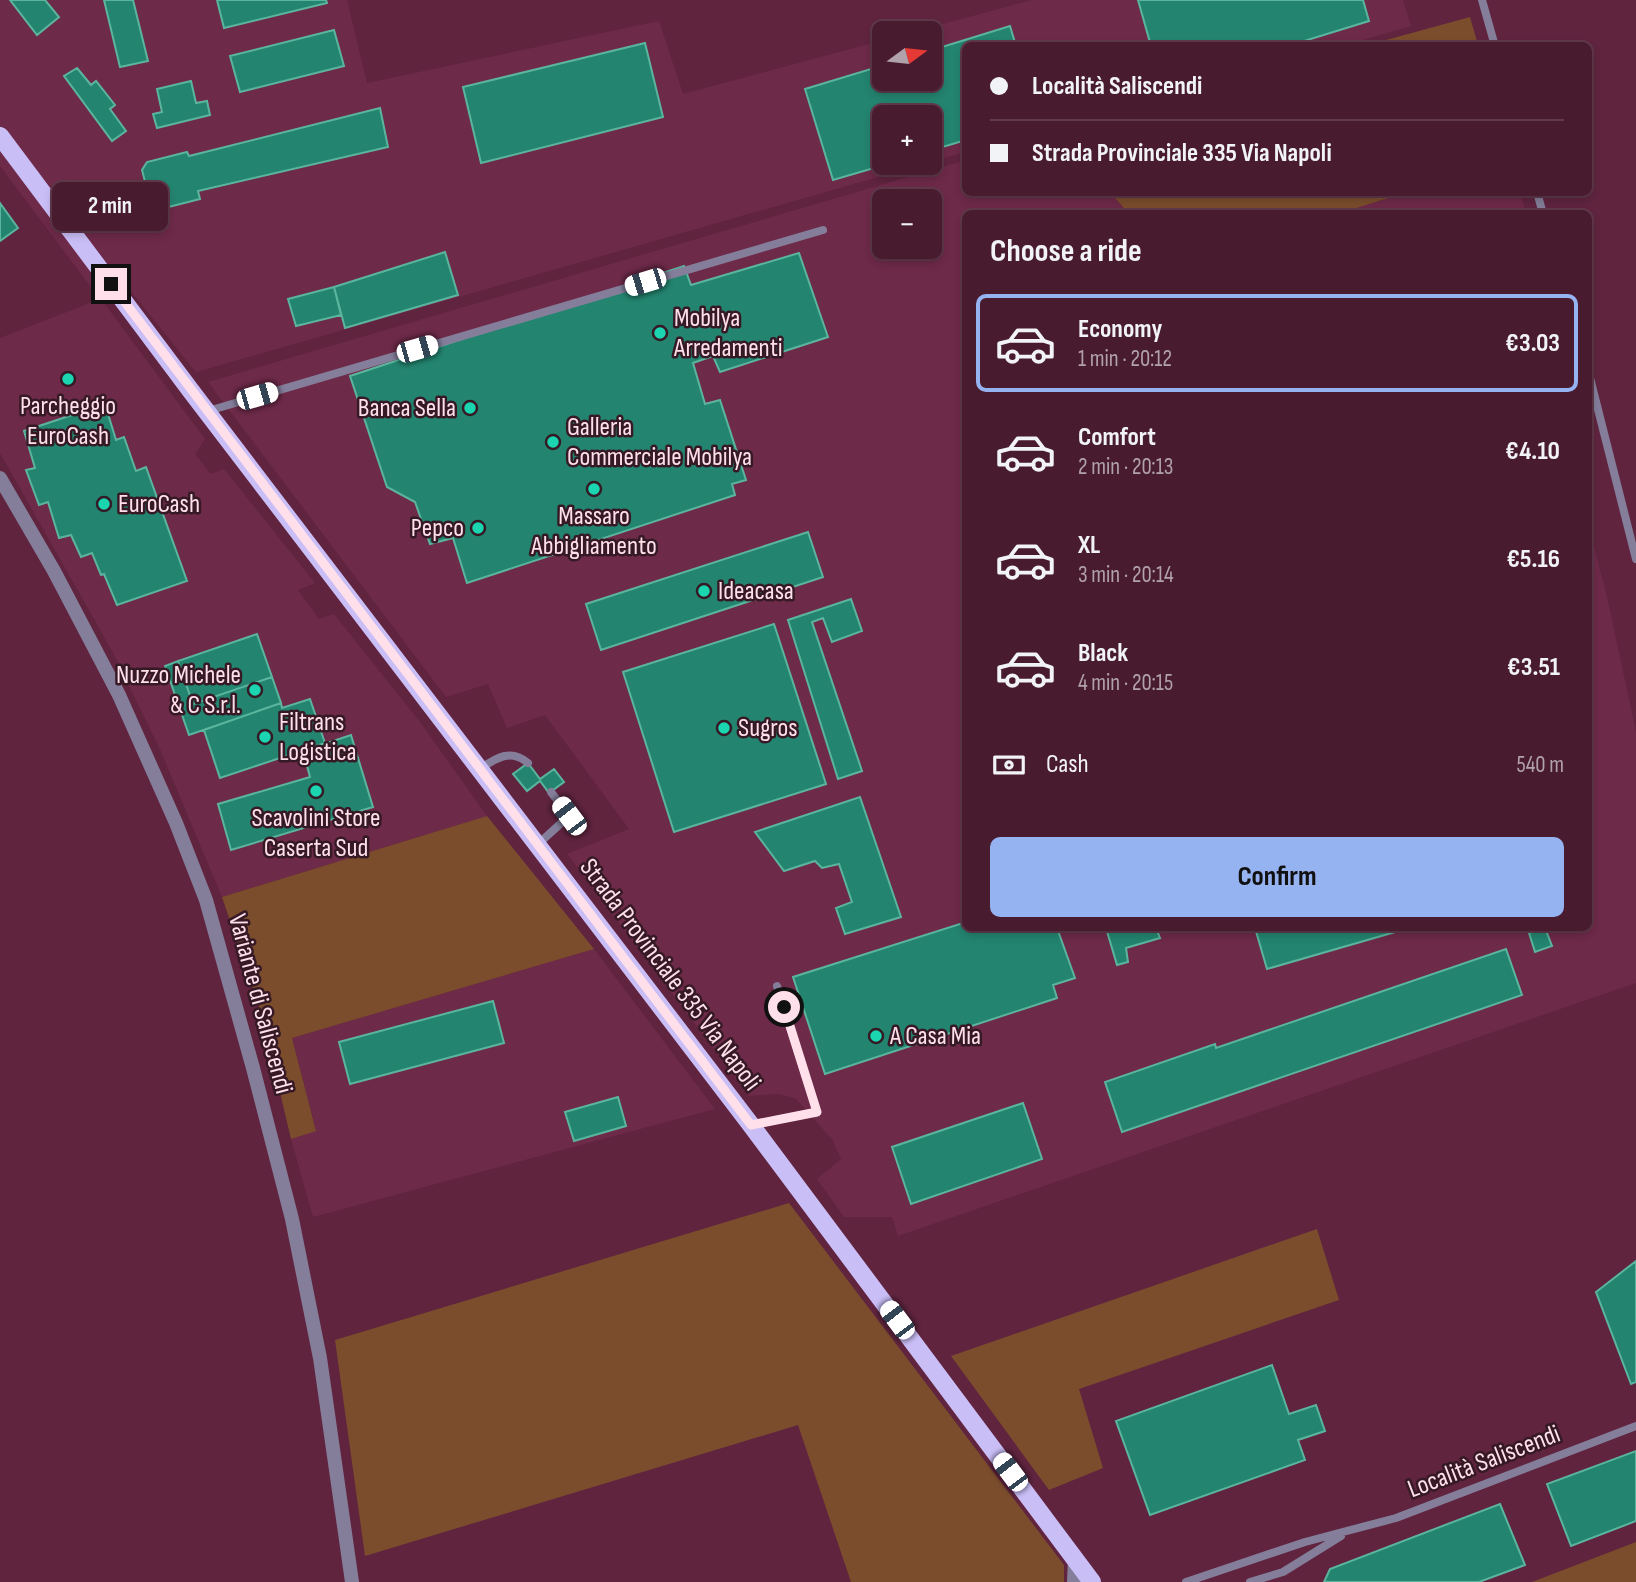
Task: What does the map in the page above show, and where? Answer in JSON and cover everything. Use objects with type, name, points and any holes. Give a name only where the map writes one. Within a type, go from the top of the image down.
[{"type":"main road","name":"Strada Provinciale 335 Via Napoli","points":[[0,135],[751,1125],[1092,1582]]},
{"type":"street","name":"Variante di Saliscendi","points":[[0,478],[54,571],[119,695],[176,823],[206,900],[292,1219],[320,1358],[352,1582]]},
{"type":"street","points":[[1074,1582],[1075,1558]]},
{"type":"lane","points":[[1482,0],[1494,42]]},
{"type":"lane","points":[[207,411],[823,230]]},
{"type":"lane","points":[[1592,386],[1636,559]]},
{"type":"lane","points":[[480,769],[497,757],[511,755],[521,757],[528,763]]},
{"type":"lane","points":[[537,845],[569,816],[551,792]]},
{"type":"lane","points":[[751,1125],[817,1112],[777,986]]},
{"type":"lane","name":"Località Saliscendi","points":[[1186,1582],[1305,1542],[1396,1518],[1636,1426]]},
{"type":"lane","name":"Località Saliscendi","points":[[1250,1582],[1283,1572],[1346,1532]]},
{"type":"shaded area","points":[[0,0],[347,0],[367,83],[659,21],[683,94],[872,43],[872,91],[942,91],[942,24],[1032,0],[1403,0],[1411,26],[1356,42],[962,42],[962,153],[942,158],[942,105],[872,105],[872,175],[885,175],[196,372],[129,289],[101,299],[205,439],[195,454],[211,474],[224,469],[315,583],[298,590],[319,619],[334,614],[420,722],[487,816],[222,897],[159,747],[111,649],[0,453],[0,338],[100,299],[0,166]]},
{"type":"shaded area","points":[[1470,17],[1477,42],[1379,42]]},
{"type":"shaded area","points":[[962,161],[962,196],[1114,196],[1125,210],[962,210],[962,931],[1592,931],[1592,539],[1636,732],[1636,983],[898,1236],[892,1217],[844,1217],[817,1179],[841,1159],[832,1139],[795,1098],[778,1094],[749,1096],[567,854],[629,829],[545,715],[507,728],[488,684],[446,697],[208,382],[915,175],[942,175],[942,167]]},
{"type":"shaded area","points":[[1114,196],[1395,196],[1350,210],[1125,210]]},
{"type":"shaded area","points":[[1395,196],[1521,196],[1525,210],[1350,210]]},
{"type":"shaded area","points":[[487,816],[594,949],[292,1038],[316,1131],[291,1139],[261,1012],[222,897]]},
{"type":"shaded area","points":[[594,949],[715,1109],[313,1217],[291,1139],[316,1130],[292,1038]]},
{"type":"shaded area","points":[[789,1203],[1064,1565],[1064,1582],[851,1582],[798,1425],[365,1556],[335,1340]]},
{"type":"shaded area","points":[[1317,1229],[1339,1300],[1079,1389],[1103,1468],[1049,1490],[951,1356]]},
{"type":"shaded area","points":[[1636,1542],[1636,1582],[1532,1582]]},
{"type":"building","points":[[10,0],[45,0],[59,17],[37,35]]},
{"type":"building","points":[[104,0],[133,0],[148,61],[120,67]]},
{"type":"building","points":[[217,0],[326,0],[327,3],[224,28]]},
{"type":"building","points":[[1138,0],[1363,0],[1369,21],[1301,42],[1150,42]]},
{"type":"building","points":[[1010,26],[1015,42],[962,42],[962,141],[942,147],[942,105],[872,105],[872,169],[833,180],[805,89],[872,69],[872,91],[942,91],[942,47]]},
{"type":"building","points":[[334,30],[344,66],[240,92],[230,56]]},
{"type":"building","points":[[645,43],[663,117],[481,163],[463,87]]},
{"type":"building","points":[[77,68],[91,85],[96,81],[115,105],[110,109],[126,131],[112,141],[64,76]]},
{"type":"building","points":[[191,81],[196,103],[207,101],[210,115],[157,128],[153,114],[162,112],[157,89]]},
{"type":"building","points":[[380,108],[388,147],[198,191],[200,199],[157,210],[151,205],[142,170],[147,162],[187,152],[189,156]]},
{"type":"building","points":[[0,203],[18,228],[0,241]]},
{"type":"building","points":[[445,252],[458,295],[345,328],[334,287]]},
{"type":"building","name":"Galleria Commerciale Mobilya","points":[[799,253],[828,337],[720,372],[713,356],[693,363],[705,404],[720,400],[746,480],[732,484],[735,495],[467,583],[453,538],[430,544],[415,502],[387,487],[350,376],[684,266],[691,285]]},
{"type":"building","points":[[334,287],[341,315],[296,326],[288,299]]},
{"type":"building","name":"EuroCash","points":[[105,404],[116,440],[124,437],[136,471],[146,467],[187,581],[117,605],[92,553],[81,557],[71,535],[59,538],[48,502],[39,505],[26,470],[35,468],[24,431]]},
{"type":"building","name":"Ideacasa","points":[[808,532],[823,577],[601,650],[586,604]]},
{"type":"building","points":[[851,599],[862,631],[832,642],[823,618],[812,622],[862,771],[838,779],[788,620]]},
{"type":"building","name":"Sugros","points":[[774,624],[826,784],[674,832],[623,672]]},
{"type":"building","points":[[257,634],[272,677],[193,704],[178,661]]},
{"type":"building","name":"Nuzzo Michele & C S.r.l.","points":[[178,661],[193,704],[272,677],[281,703],[189,735],[165,666]]},
{"type":"building","name":"Filtrans Logistica","points":[[310,699],[325,743],[220,778],[204,730],[281,703],[282,708]]},
{"type":"building","name":"Scavolini Store Caserta Sud","points":[[351,735],[373,807],[231,850],[218,804],[310,777],[303,751]]},
{"type":"building","points":[[528,763],[540,779],[554,769],[564,782],[549,793],[540,781],[527,791],[513,774]]},
{"type":"building","points":[[860,797],[901,917],[845,934],[836,908],[852,902],[839,864],[822,868],[815,861],[784,871],[755,832]]},
{"type":"building","name":"A Casa Mia","points":[[962,923],[962,931],[1058,931],[1075,978],[1053,985],[1057,998],[825,1074],[793,977]]},
{"type":"building","points":[[1107,931],[1157,931],[1160,938],[1126,948],[1128,962],[1117,965]]},
{"type":"building","points":[[1256,931],[1399,931],[1267,969]]},
{"type":"building","points":[[1546,931],[1552,946],[1535,952],[1529,933]]},
{"type":"building","points":[[1506,949],[1522,995],[1122,1132],[1105,1082],[1215,1044],[1216,1048]]},
{"type":"building","points":[[493,1001],[504,1043],[350,1084],[339,1042]]},
{"type":"building","points":[[618,1097],[626,1126],[574,1141],[565,1112]]},
{"type":"building","points":[[1023,1103],[1042,1159],[911,1204],[892,1147]]},
{"type":"building","points":[[1636,1261],[1636,1382],[1631,1384],[1596,1292]]},
{"type":"building","points":[[1272,1365],[1289,1414],[1316,1405],[1325,1431],[1298,1440],[1305,1460],[1150,1515],[1116,1421]]},
{"type":"building","points":[[1636,1451],[1636,1521],[1571,1546],[1547,1484]]},
{"type":"building","points":[[1500,1504],[1525,1565],[1479,1582],[1324,1582],[1330,1569]]},
{"type":"place","name":"Mobilya Arredamenti","points":[[660,333]]},
{"type":"place","name":"Parcheggio EuroCash","points":[[68,379]]},
{"type":"place","name":"Banca Sella","points":[[470,408]]},
{"type":"place","name":"Galleria Commerciale Mobilya","points":[[553,442]]},
{"type":"place","name":"Massaro Abbigliamento","points":[[594,489]]},
{"type":"place","name":"EuroCash","points":[[104,504]]},
{"type":"place","name":"Pepco","points":[[478,528]]},
{"type":"place","name":"Ideacasa","points":[[704,591]]},
{"type":"place","name":"Nuzzo Michele & C S.r.l.","points":[[255,690]]},
{"type":"place","name":"Sugros","points":[[724,728]]},
{"type":"place","name":"Filtrans Logistica","points":[[265,737]]},
{"type":"place","name":"Scavolini Store Caserta Sud","points":[[316,791]]},
{"type":"place","name":"A Casa Mia","points":[[876,1036]]},
{"type":"route","points":[[111,284],[751,1125],[817,1112],[784,1007]]}]
